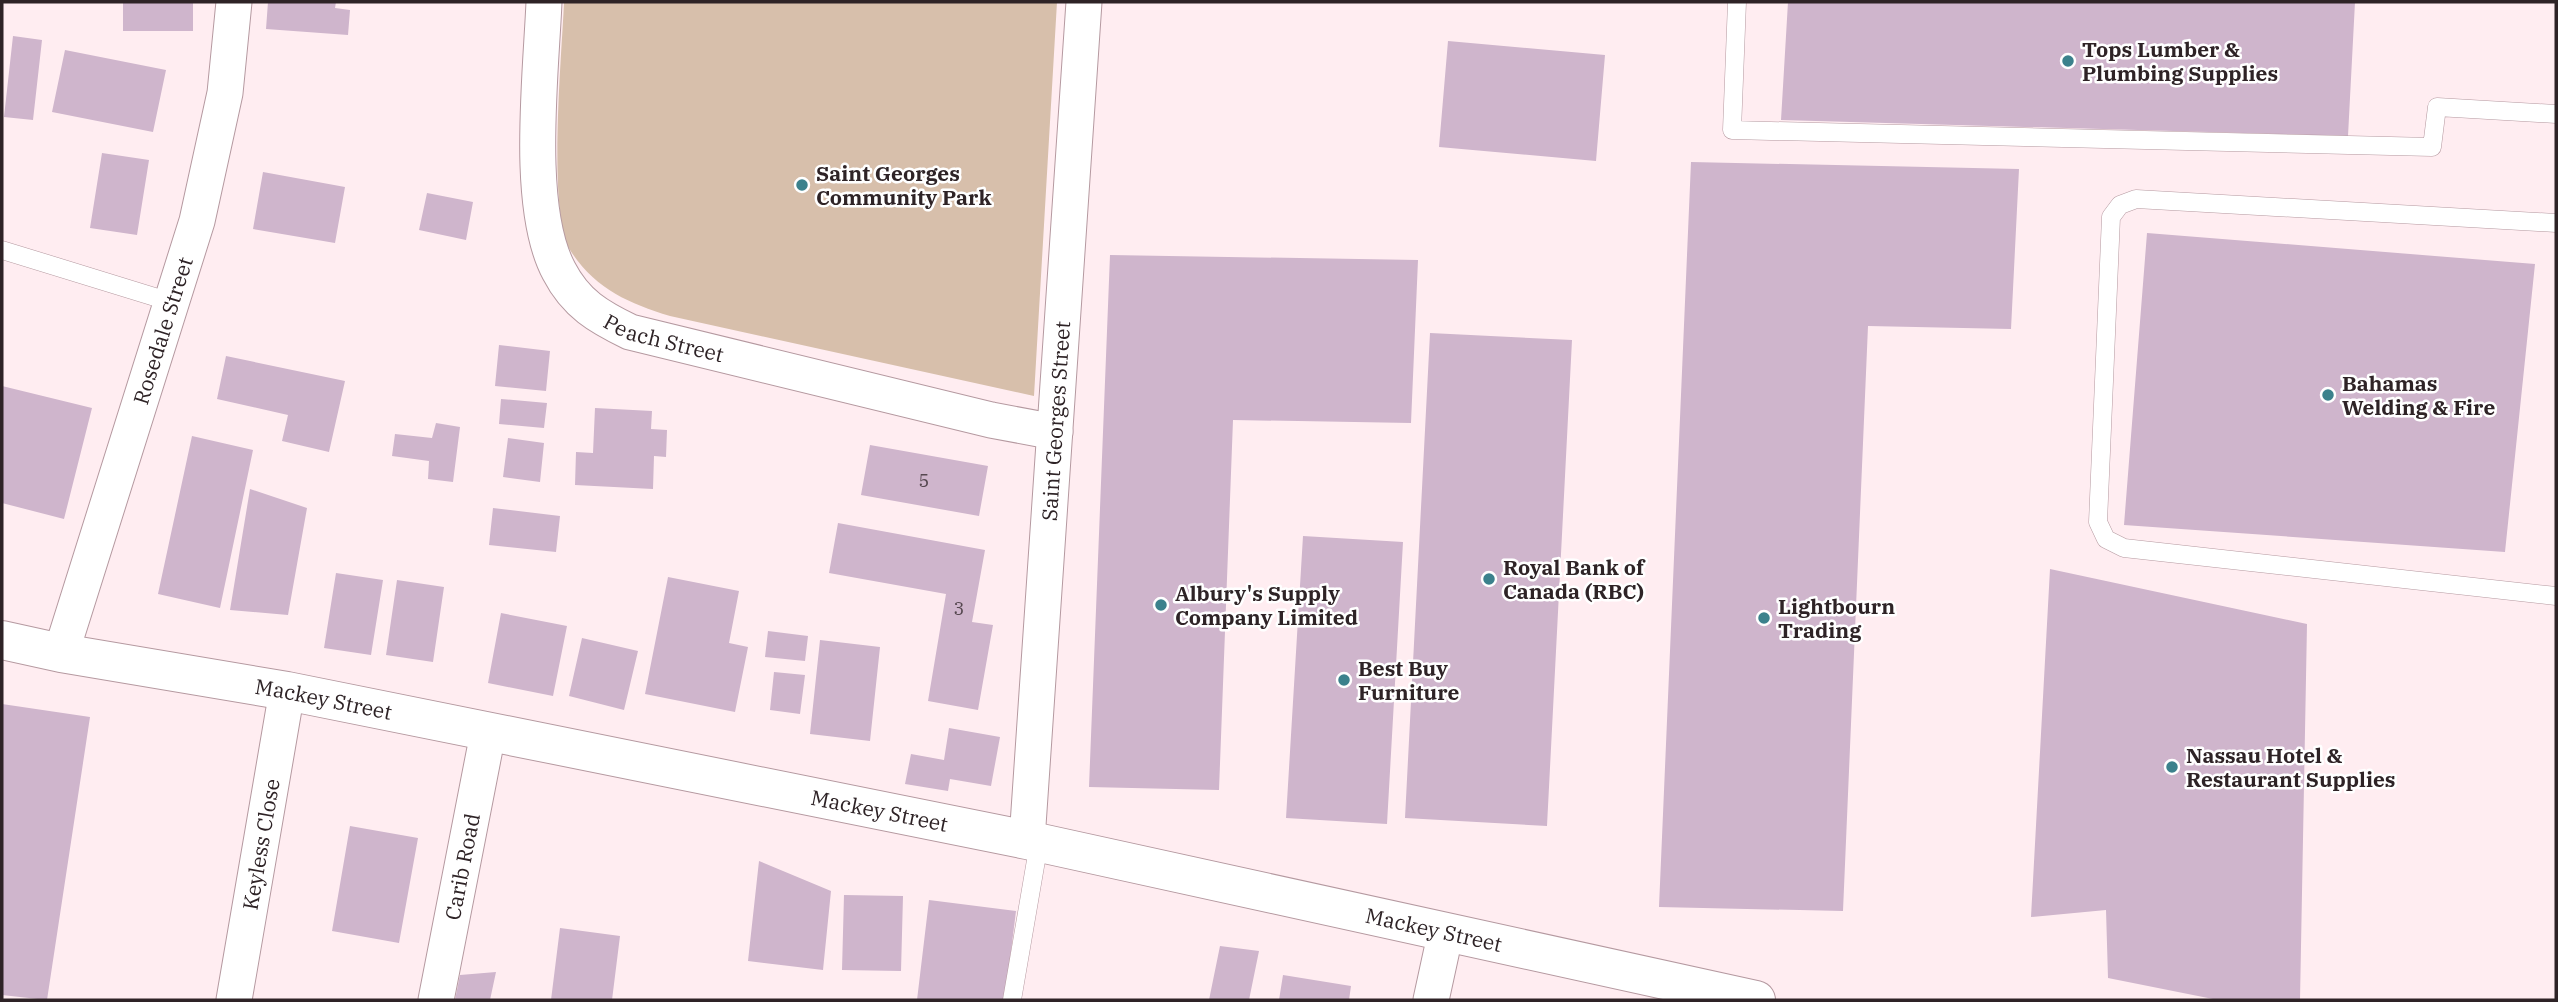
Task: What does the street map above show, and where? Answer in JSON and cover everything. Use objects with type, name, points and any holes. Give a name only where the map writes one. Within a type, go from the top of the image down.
[{"type":"main road","name":"Mackey Street","points":[[2,640],[61,653],[287,691],[1033,842],[1756,1000]]},
{"type":"street","name":"Rosedale Street","points":[[61,653],[197,221],[225,93],[234,2]]},
{"type":"street","name":"Peach Street","points":[[544,2],[538,170],[541,209],[548,243],[558,271],[574,294],[597,316],[631,332],[990,420],[1055,432]]},
{"type":"street","name":"Saint Georges Street","points":[[1033,842],[1055,432],[1084,2]]},
{"type":"street","name":"Keyless Close","points":[[234,1000],[287,691]]},
{"type":"street","name":"Carib Road","points":[[436,1000],[488,733]]},
{"type":"street","points":[[1431,1000],[1446,931]]},
{"type":"lane","points":[[1737,2],[1732,131],[2432,147],[2437,107],[2556,114]]},
{"type":"lane","points":[[2556,223],[2136,199],[2120,205],[2111,217],[2098,522],[2106,539],[2124,548],[2556,596]]},
{"type":"lane","points":[[2,250],[172,302]]},
{"type":"lane","points":[[1012,1000],[1033,842]]},
{"type":"shaded area","name":"Saint Georges Community Park","points":[[564,2],[1057,2],[1034,396],[670,316],[626,300],[590,275],[570,250],[563,231],[559,202],[557,168]]},
{"type":"building","points":[[123,2],[193,2],[193,31],[123,31]]},
{"type":"building","points":[[268,2],[336,2],[335,8],[350,10],[348,35],[266,29]]},
{"type":"building","name":"Tops Lumber & Plumbing Supplies","points":[[1788,2],[2355,2],[2348,136],[1781,120]]},
{"type":"building","points":[[13,36],[42,40],[33,120],[4,117]]},
{"type":"building","points":[[1448,41],[1605,55],[1596,161],[1439,147]]},
{"type":"building","points":[[65,50],[166,70],[153,132],[52,112]]},
{"type":"building","points":[[102,153],[149,160],[137,235],[90,228]]},
{"type":"building","name":"Lightbourn Trading","points":[[1691,162],[2019,169],[2011,329],[1868,326],[1843,911],[1659,907]]},
{"type":"building","points":[[263,172],[345,187],[335,243],[253,229]]},
{"type":"building","points":[[427,193],[473,202],[466,240],[419,230]]},
{"type":"building","name":"Bahamas Welding & Fire","points":[[2147,233],[2535,264],[2505,552],[2124,525]]},
{"type":"building","name":"Albury's Supply Company Limited","points":[[1110,255],[1418,260],[1411,423],[1233,420],[1219,790],[1089,787]]},
{"type":"building","name":"Royal Bank of Canada (RBC)","points":[[1430,333],[1572,340],[1547,826],[1405,818]]},
{"type":"building","points":[[499,345],[550,351],[546,391],[495,386]]},
{"type":"building","points":[[226,356],[345,381],[329,452],[282,441],[288,415],[217,399]]},
{"type":"building","points":[[2,386],[92,408],[64,519],[2,503]]},
{"type":"building","points":[[501,399],[547,403],[544,428],[499,424]]},
{"type":"building","points":[[595,408],[652,411],[651,429],[667,430],[666,457],[654,456],[653,489],[575,485],[576,452],[593,453]]},
{"type":"building","points":[[436,423],[460,427],[453,482],[428,479],[429,461],[392,456],[395,434],[432,438]]},
{"type":"building","points":[[192,436],[253,450],[220,608],[158,594]]},
{"type":"building","points":[[508,438],[544,443],[540,482],[503,477]]},
{"type":"building","points":[[870,445],[988,466],[979,516],[861,495]]},
{"type":"building","points":[[250,489],[307,508],[288,615],[230,610]]},
{"type":"building","points":[[493,508],[560,516],[556,552],[489,545]]},
{"type":"building","points":[[838,523],[985,550],[972,622],[993,625],[978,710],[928,701],[946,594],[829,573]]},
{"type":"building","name":"Best Buy Furniture","points":[[1303,536],[1403,542],[1387,824],[1286,818]]},
{"type":"building","name":"Nassau Hotel & Restaurant Supplies","points":[[2050,569],[2307,624],[2300,1000],[2218,1000],[2108,978],[2106,910],[2031,917]]},
{"type":"building","points":[[336,573],[383,580],[371,655],[324,648]]},
{"type":"building","points":[[668,577],[739,591],[729,643],[748,647],[735,712],[645,694]]},
{"type":"building","points":[[397,580],[444,587],[433,662],[386,655]]},
{"type":"building","points":[[501,613],[567,626],[553,696],[488,683]]},
{"type":"building","points":[[768,631],[808,636],[805,661],[765,657]]},
{"type":"building","points":[[582,638],[638,651],[624,710],[569,696]]},
{"type":"building","points":[[820,640],[880,647],[870,741],[810,734]]},
{"type":"building","points":[[774,672],[805,675],[800,714],[770,710]]},
{"type":"building","points":[[2,704],[90,717],[47,1000],[2,995]]},
{"type":"building","points":[[949,728],[1000,737],[991,786],[950,779],[948,791],[905,784],[911,754],[944,760]]},
{"type":"building","points":[[350,826],[418,838],[399,943],[332,931]]},
{"type":"building","points":[[759,861],[831,891],[823,970],[748,961]]},
{"type":"building","points":[[844,895],[903,896],[901,971],[842,970]]},
{"type":"building","points":[[929,900],[1016,911],[1005,1000],[917,1000]]},
{"type":"building","points":[[560,928],[620,936],[612,1000],[551,1000]]},
{"type":"building","points":[[1220,946],[1259,951],[1249,1000],[1209,1000]]},
{"type":"building","points":[[496,972],[490,1000],[455,1000],[460,975]]},
{"type":"building","points":[[1283,975],[1351,986],[1349,1000],[1279,1000]]},
{"type":"place","name":"Tops Lumber & Plumbing Supplies","points":[[2068,61]]},
{"type":"place","name":"Saint Georges Community Park","points":[[802,185]]},
{"type":"place","name":"Bahamas Welding & Fire","points":[[2328,395]]},
{"type":"place","name":"Royal Bank of Canada (RBC)","points":[[1489,579]]},
{"type":"place","name":"Albury's Supply Company Limited","points":[[1161,605]]},
{"type":"place","name":"Lightbourn Trading","points":[[1764,618]]},
{"type":"place","name":"Best Buy Furniture","points":[[1344,680]]},
{"type":"place","name":"Nassau Hotel & Restaurant Supplies","points":[[2172,767]]}]
